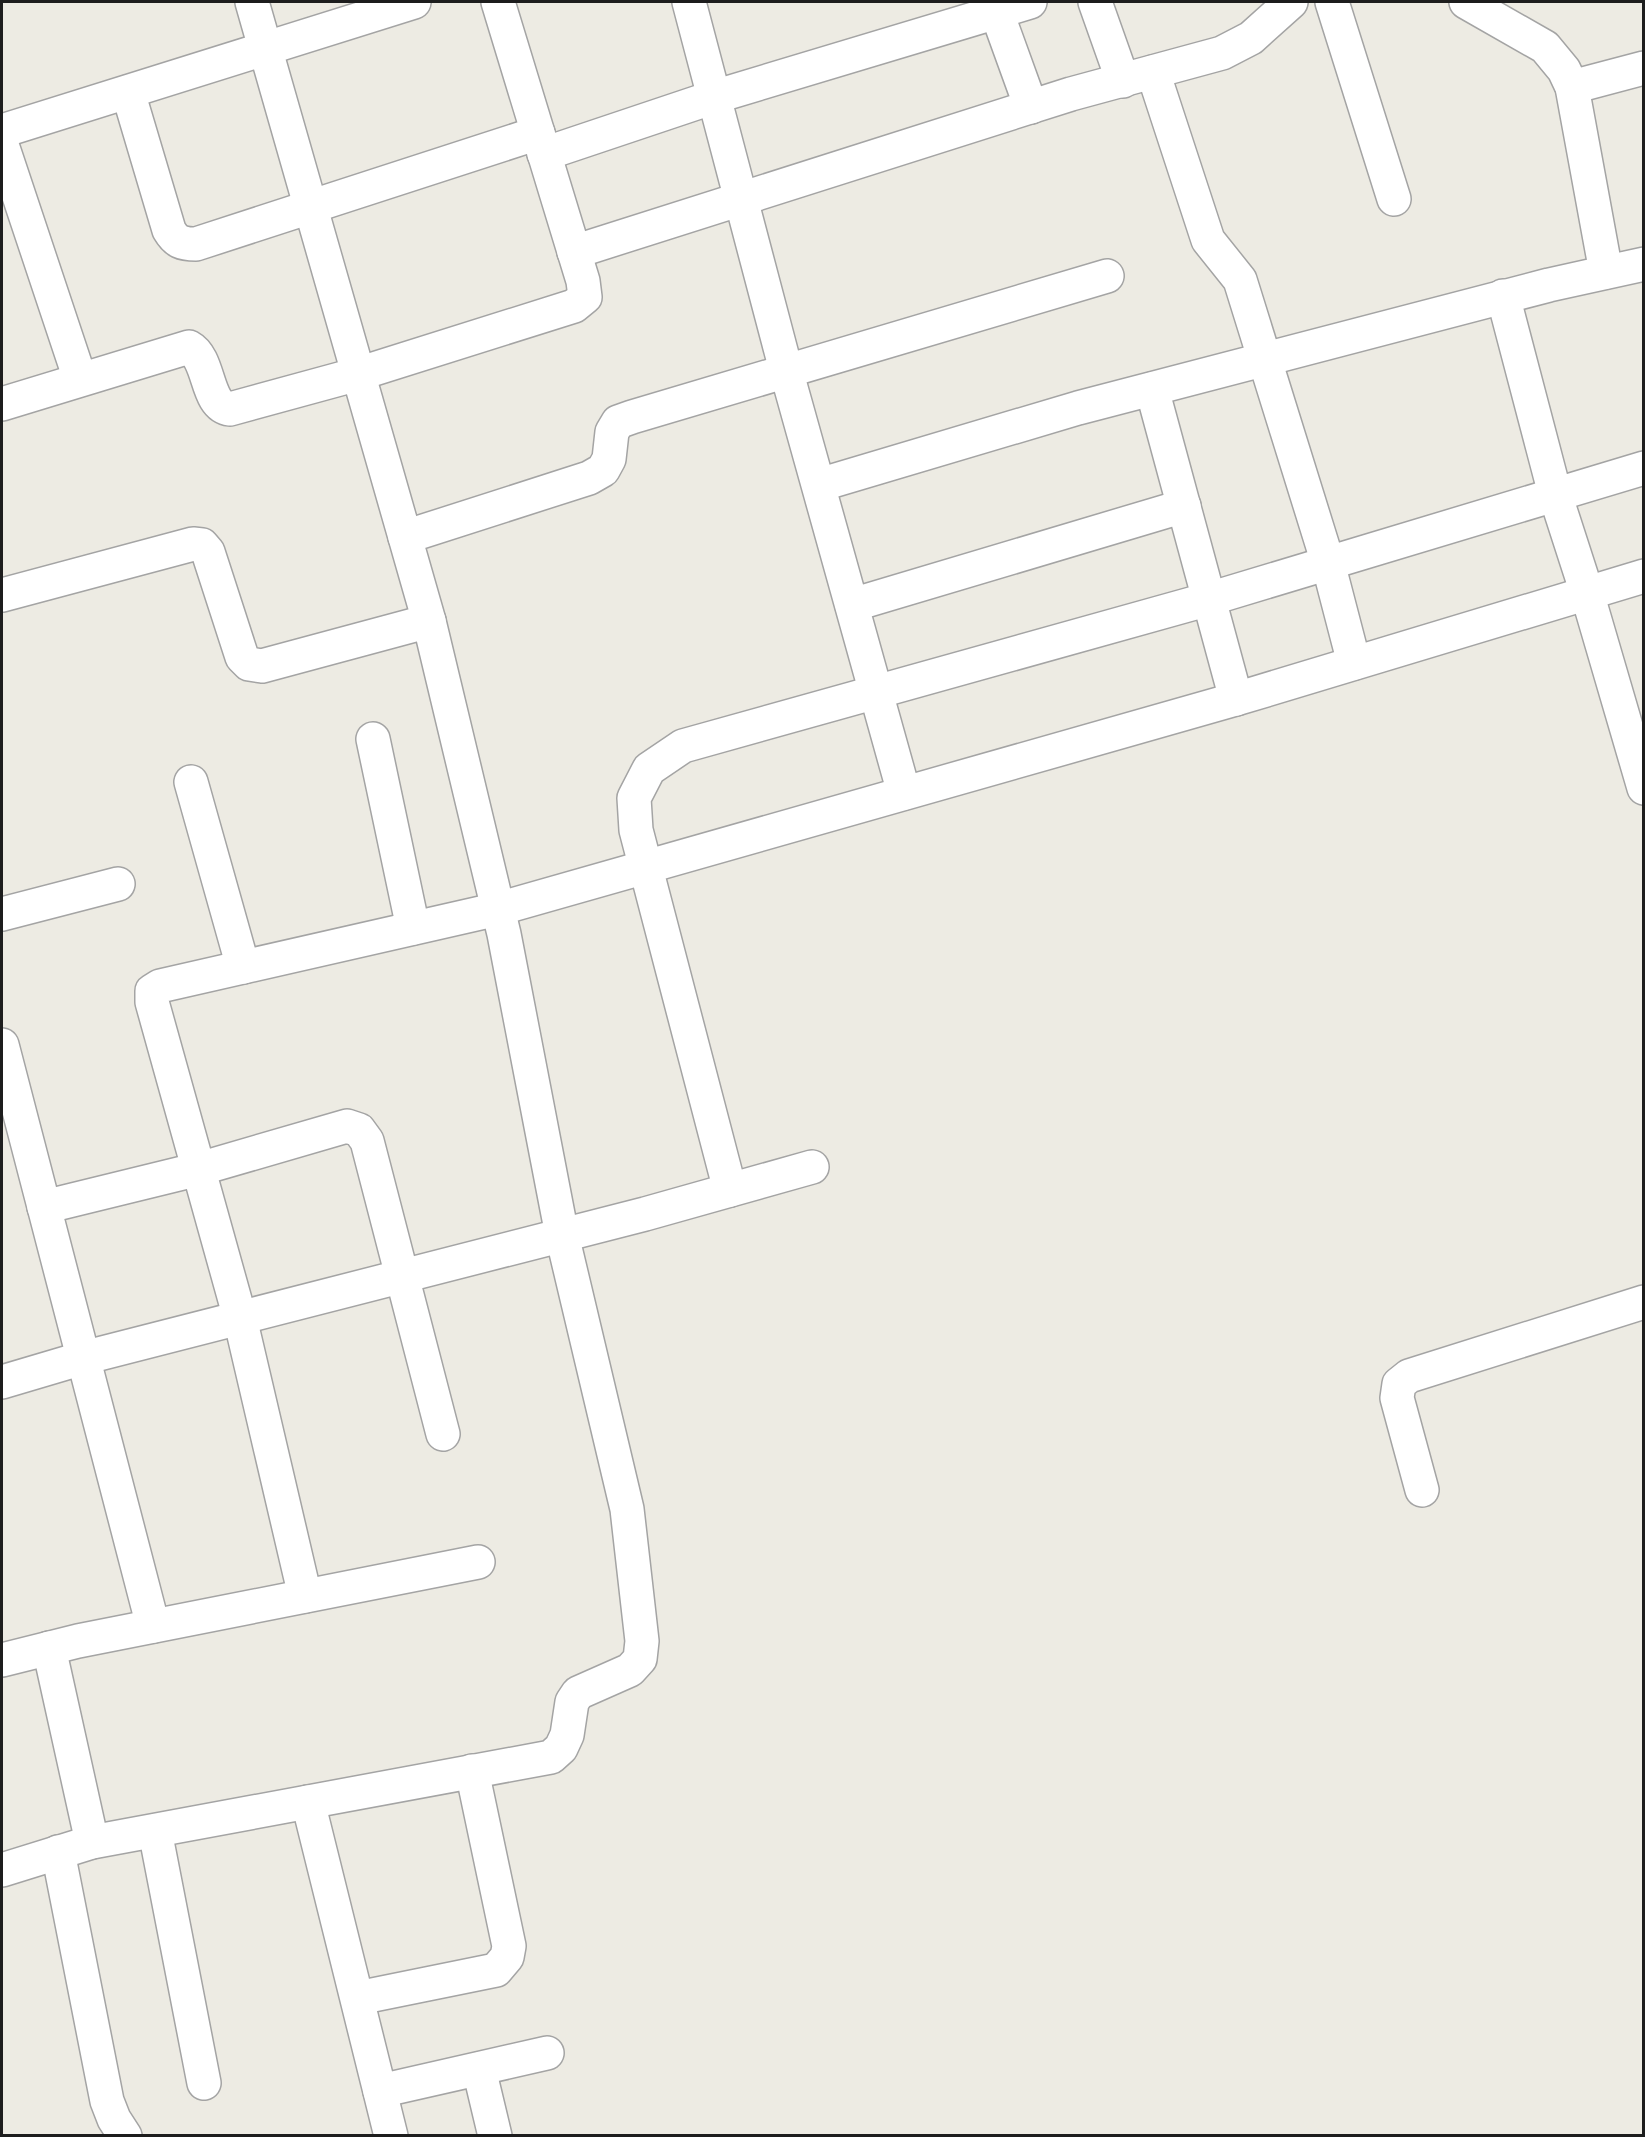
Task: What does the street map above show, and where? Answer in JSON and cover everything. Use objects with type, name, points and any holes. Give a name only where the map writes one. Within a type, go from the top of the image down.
[{"type":"street","points":[[2,1870],[92,1842],[551,1757],[561,1748],[567,1735],[572,1701],[578,1694],[630,1670],[640,1659],[642,1641],[627,1509],[562,1235],[498,909],[429,621],[252,2]]},
{"type":"street","points":[[2,131],[414,2]]},
{"type":"street","points":[[2,404],[189,347],[195,350],[200,357],[217,403],[223,408],[230,409],[358,374],[574,306],[585,297],[583,281],[498,2]]},
{"type":"street","points":[[689,2],[786,370],[904,793]]},
{"type":"street","points":[[128,92],[169,230],[174,239],[181,243],[196,244],[311,206],[714,97],[994,6],[1030,2]]},
{"type":"street","points":[[1095,2],[1138,76],[1208,240],[1240,280],[1328,563],[1354,663]]},
{"type":"street","points":[[574,252],[1031,107],[1222,53],[1251,38],[1291,2]]},
{"type":"street","points":[[1332,2],[1394,199]]},
{"type":"street","points":[[1466,2],[1545,47],[1564,70],[1572,87],[1606,272]]},
{"type":"street","points":[[994,6],[1031,107]]},
{"type":"street","points":[[1572,87],[1644,68]]},
{"type":"street","points":[[2,145],[80,380]]},
{"type":"street","points":[[819,485],[1152,388],[1503,296],[1644,264]]},
{"type":"street","points":[[405,537],[589,478],[603,470],[609,459],[612,432],[618,422],[1107,276]]},
{"type":"street","points":[[1503,296],[1555,494],[1587,593],[1644,788]]},
{"type":"street","points":[[1152,388],[1236,699]]},
{"type":"street","points":[[730,1190],[636,830],[634,798],[650,769],[683,746],[1209,599],[1644,468]]},
{"type":"street","points":[[852,605],[1184,506]]},
{"type":"street","points":[[2,595],[192,544],[202,545],[208,552],[242,657],[249,664],[262,666],[429,621]]},
{"type":"street","points":[[305,1596],[240,1318],[152,1002],[152,991],[160,986],[498,909],[1236,699],[1644,576]]},
{"type":"street","points":[[373,739],[413,928]]},
{"type":"street","points":[[191,782],[243,967]]},
{"type":"street","points":[[2,914],[118,884]]},
{"type":"street","points":[[2,1045],[153,1626]]},
{"type":"street","points":[[44,1207],[199,1169],[347,1126],[360,1130],[367,1141],[443,1434]]},
{"type":"street","points":[[2,1382],[83,1358],[562,1235],[812,1167]]},
{"type":"street","points":[[1422,1490],[1397,1398],[1399,1384],[1409,1376],[1644,1302]]},
{"type":"street","points":[[2,1660],[153,1626],[478,1562]]},
{"type":"street","points":[[49,1648],[92,1842]]},
{"type":"street","points":[[358,1998],[496,1970],[507,1957],[509,1946],[472,1771]]},
{"type":"street","points":[[308,1802],[392,2136]]},
{"type":"street","points":[[155,1831],[204,2082]]},
{"type":"street","points":[[58,1852],[107,2101],[114,2119],[125,2136]]},
{"type":"street","points":[[380,2091],[547,2053]]},
{"type":"street","points":[[479,2069],[495,2136]]}]
